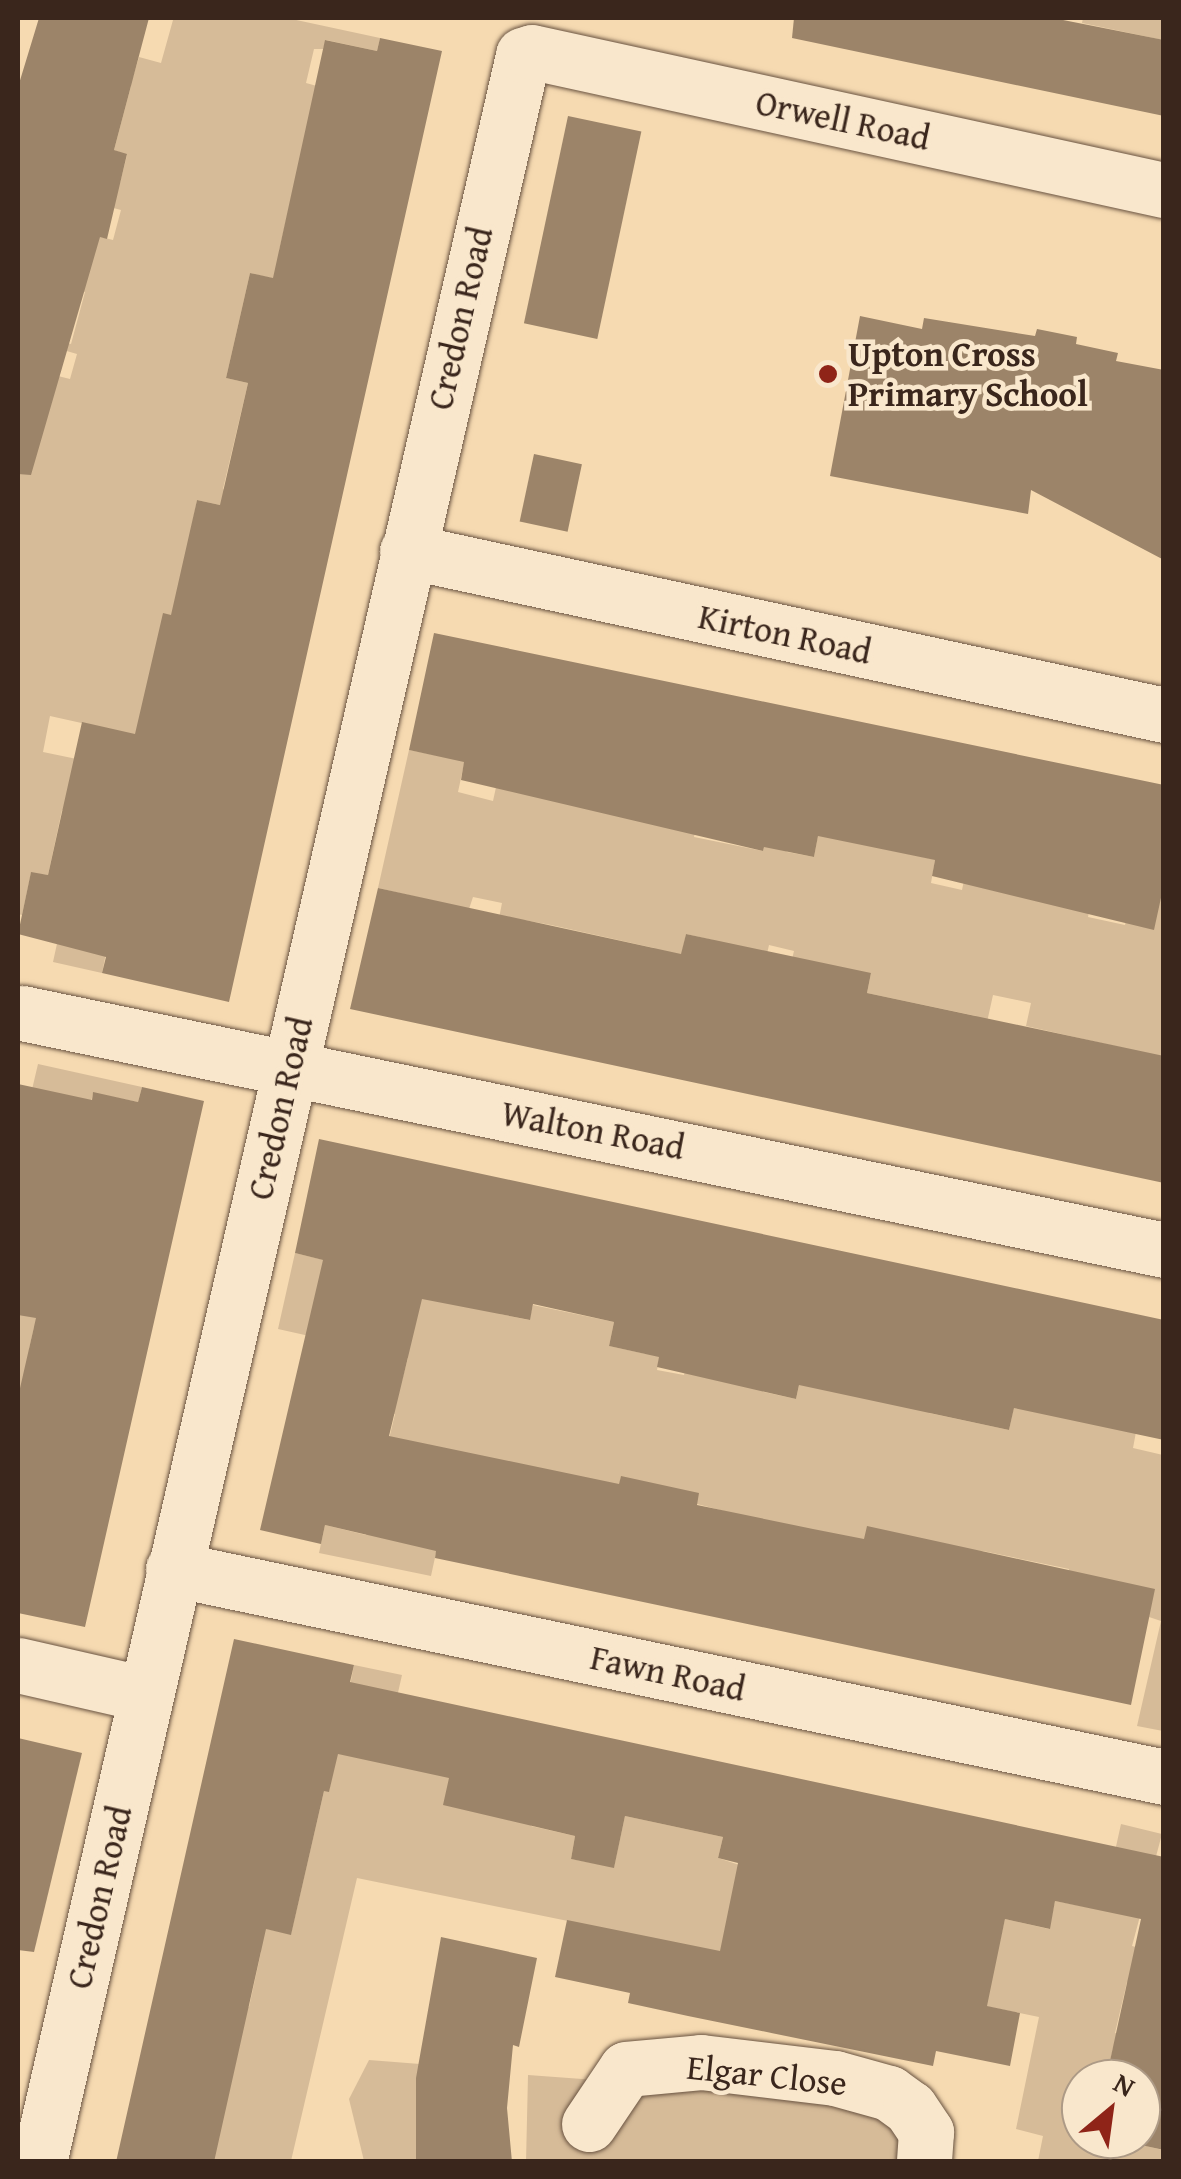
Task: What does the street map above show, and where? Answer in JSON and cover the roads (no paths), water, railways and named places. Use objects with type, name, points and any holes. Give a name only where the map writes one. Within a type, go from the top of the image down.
[{"type":"street","name":"Orwell Road","points":[[523,55],[532,52],[1164,190]]},
{"type":"street","name":"Credon Road","points":[[33,2153],[290,1070],[523,55]]},
{"type":"street","name":"Kirton Road","points":[[408,551],[1164,715]]},
{"type":"street","name":"Walton Road","points":[[22,1013],[1164,1250]]},
{"type":"street","name":"Fawn Road","points":[[173,1569],[1164,1777]]},
{"type":"street","points":[[18,1664],[144,1694]]},
{"type":"street","name":"Elgar Close","points":[[589,2124],[626,2070],[701,2062],[836,2078],[888,2093],[910,2108],[926,2132],[924,2162]]},
{"type":"place","name":"Upton Cross Primary School","points":[[828,374]]}]
